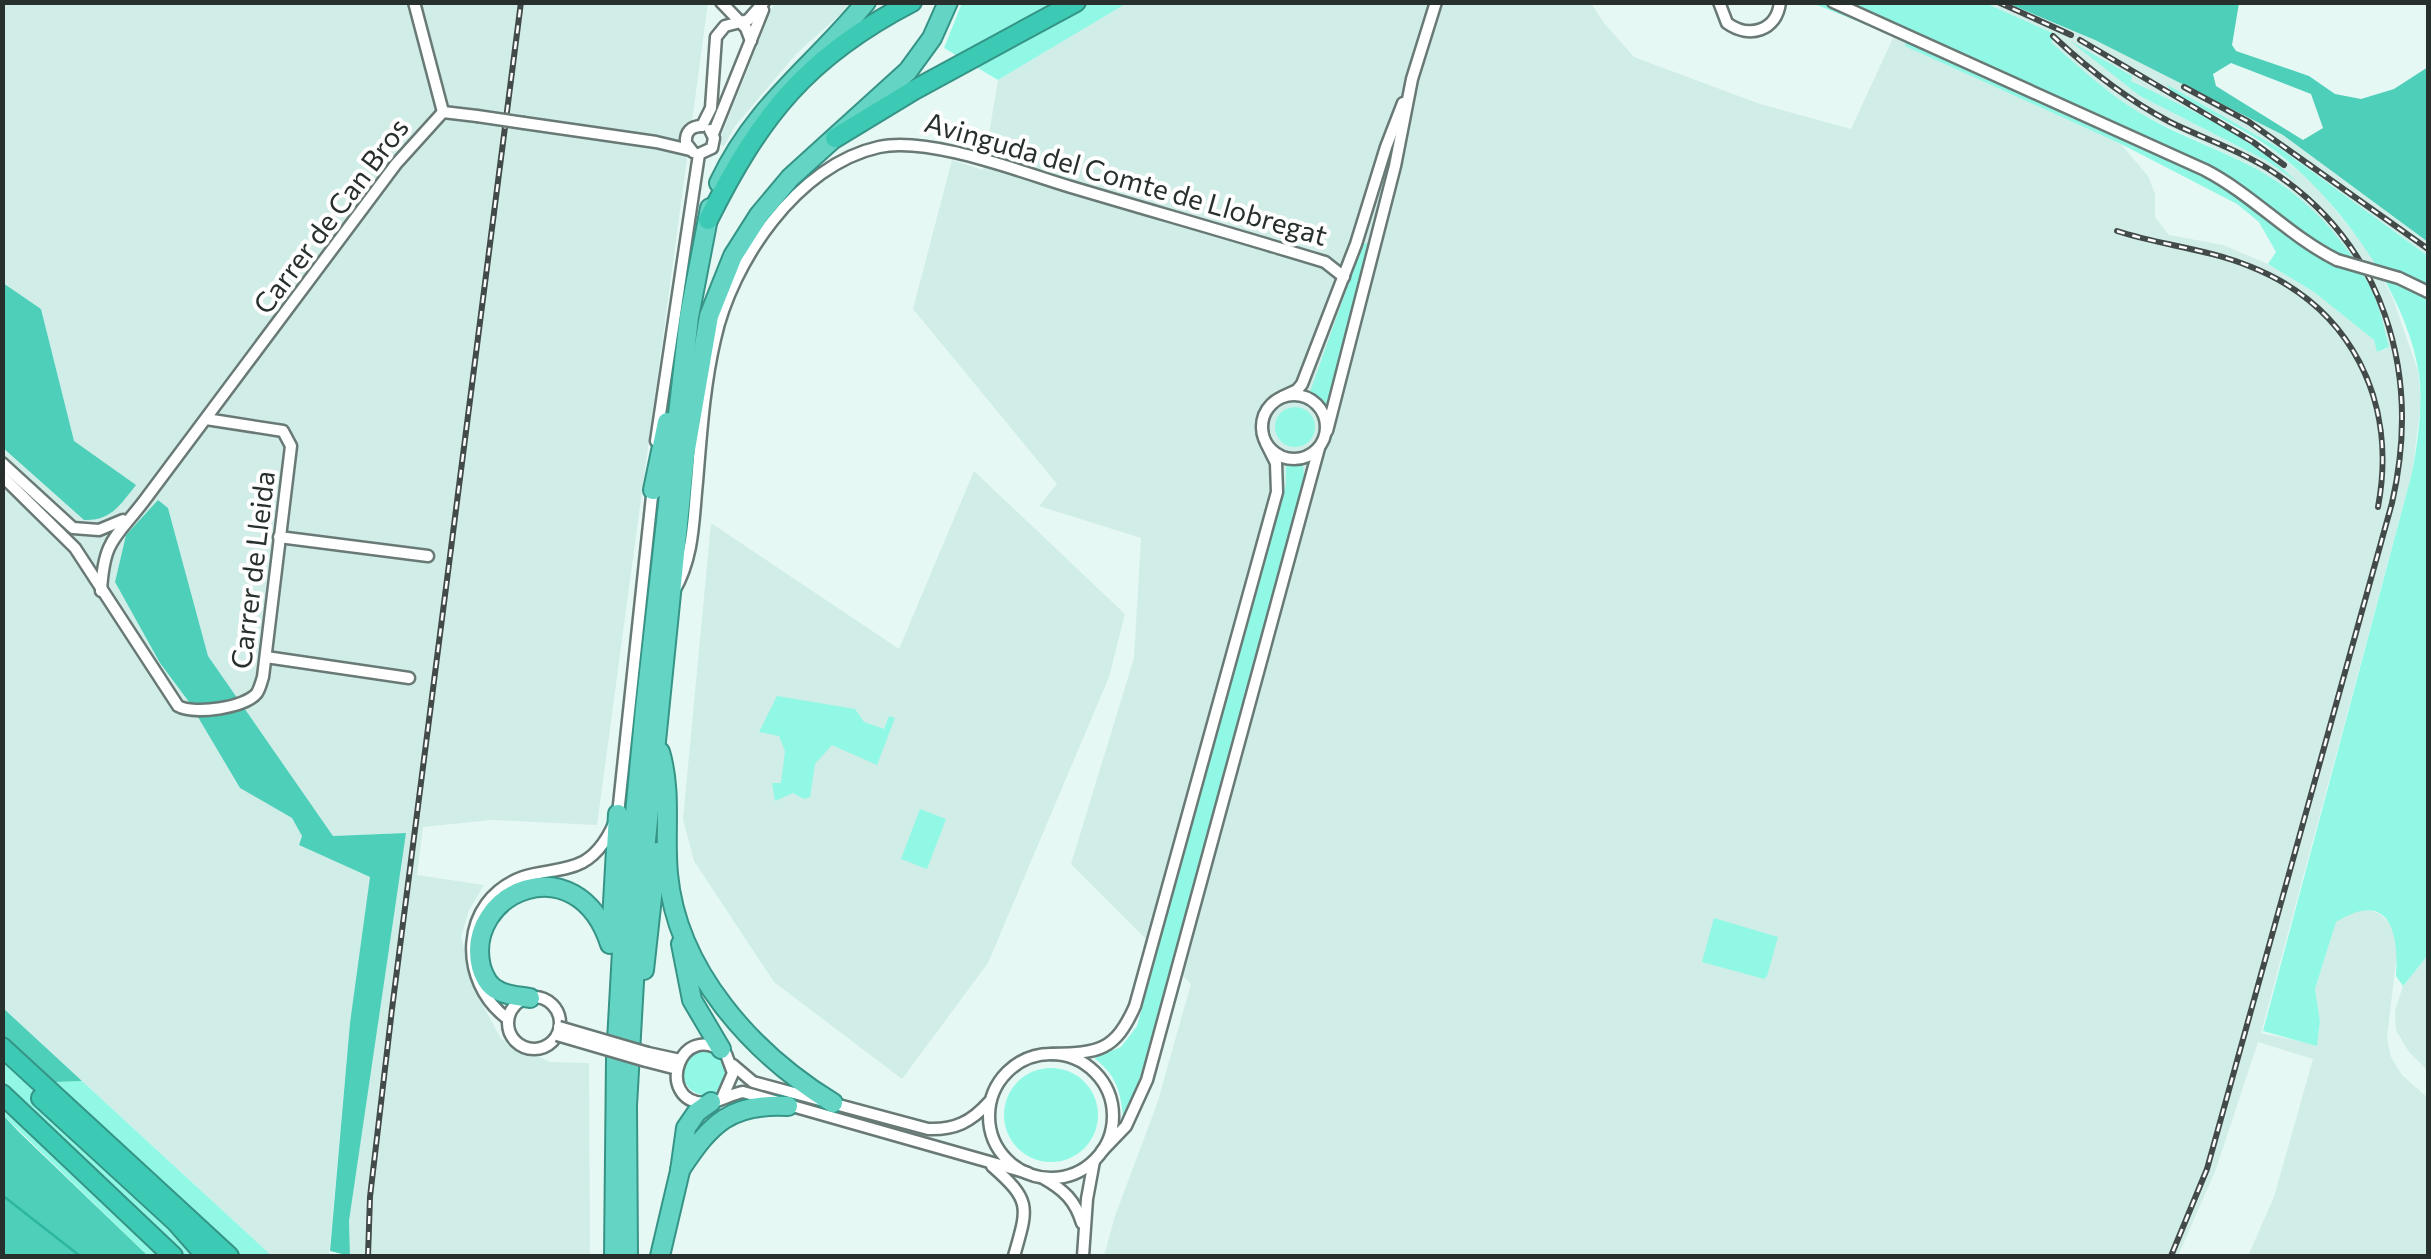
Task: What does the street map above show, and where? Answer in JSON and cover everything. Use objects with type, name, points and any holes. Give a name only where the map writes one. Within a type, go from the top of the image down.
[{"type":"highway","points":[[614,1256],[616,1059],[622,951],[647,690],[697,265],[721,178],[761,112],[866,2]]},
{"type":"highway","points":[[708,220],[737,162],[797,83],[824,56],[866,26],[912,2]]},
{"type":"highway","points":[[836,138],[914,90],[1076,2]]},
{"type":"highway","points":[[628,1256],[627,1106],[637,930],[688,436],[704,338],[733,256],[759,215],[790,178],[908,71],[932,38],[945,9]]},
{"type":"highway","points":[[653,490],[685,354]]},
{"type":"highway","points":[[657,741],[666,772],[668,878],[692,1000],[727,1057]]},
{"type":"highway","points":[[632,1019],[649,947],[658,849],[667,803]]},
{"type":"highway","points":[[616,1059],[609,973],[618,814]]},
{"type":"highway","points":[[530,998],[491,986],[480,964],[484,930],[505,901],[543,886],[570,891],[595,910],[610,944]]},
{"type":"highway","points":[[676,914],[702,972],[726,1010],[783,1069],[833,1103]]},
{"type":"highway","points":[[2,1047],[228,1256]]},
{"type":"highway","points":[[2,1062],[176,1222],[206,1256]]},
{"type":"highway","points":[[2,1094],[172,1256]]},
{"type":"highway","points":[[660,1256],[686,1128],[697,1112],[717,1099]]},
{"type":"highway","points":[[680,1170],[712,1126],[724,1118],[742,1108],[788,1106]]},
{"type":"street","points":[[414,2],[443,112]]},
{"type":"street","points":[[720,2],[740,22],[751,41]]},
{"type":"street","points":[[702,126],[711,108],[716,36],[725,26],[748,20],[765,2]]},
{"type":"street","points":[[694,152],[712,148],[713,134],[765,2]]},
{"type":"street","points":[[1084,1228],[1075,1202],[1060,1187],[1002,1154],[989,1120],[991,1100],[999,1082],[1013,1067],[1031,1057],[1086,1054],[1106,1048],[1124,1030],[1135,1006],[1277,492],[1279,474],[1262,422],[1266,411],[1302,384],[1344,277],[1436,2]]},
{"type":"street","points":[[1833,2],[2205,170],[2248,196],[2302,240],[2337,260],[2399,278],[2428,292]]},
{"type":"street","points":[[1719,3],[1727,23],[1746,32],[1765,29],[1781,4]]},
{"type":"street","points":[[991,1100],[968,1122],[942,1130],[913,1125],[753,1082],[710,1045],[698,1045],[678,1064],[676,1079],[682,1093],[692,1100],[743,1092],[1034,1175],[1075,1173],[1098,1156],[1126,1126],[1146,1080],[1319,448],[1327,431],[1395,166],[1412,79]]},
{"type":"street","name":"Carrer de Can Bros","points":[[109,544],[396,164],[443,112],[656,142],[694,152]]},
{"type":"street","points":[[558,1032],[545,1047],[523,1047],[511,1035],[508,1019],[489,1000],[473,973],[471,945],[481,911],[491,898],[523,878],[564,870],[595,854],[618,814],[660,399],[698,180],[687,134],[693,127],[702,126],[713,134]]},
{"type":"street","name":"Carrer de Can Bros","points":[[656,142],[687,134]]},
{"type":"street","name":"Avinguda del Comte de Llobregat","points":[[671,597],[690,561],[709,369],[726,297],[761,236],[797,195],[839,163],[879,147],[921,146],[1315,259],[1344,277]]},
{"type":"street","points":[[1282,396],[1293,394],[1314,401],[1322,409],[1327,431]]},
{"type":"street","name":"Carrer de Lleida","points":[[2,476],[77,553],[173,700],[184,710],[199,712],[244,702],[260,689],[266,657],[292,446],[283,431],[206,419]]},
{"type":"street","points":[[1266,443],[1291,459],[1302,459],[1319,448]]},
{"type":"street","points":[[2,463],[64,522],[84,531],[99,530],[109,544],[103,558],[101,592]]},
{"type":"street","name":"Carrer de Can Bros","points":[[99,530],[126,519]]},
{"type":"street","points":[[84,531],[77,538],[77,553],[92,564],[103,558]]},
{"type":"street","points":[[279,537],[428,556]]},
{"type":"street","points":[[266,657],[408,678]]},
{"type":"street","points":[[508,1019],[517,1003],[543,999],[554,1008],[558,1032]]},
{"type":"street","points":[[558,1032],[678,1064]]},
{"type":"street","points":[[1052,1054],[1088,1066],[1110,1095],[1113,1113],[1111,1131],[1098,1156],[1084,1228],[1083,1256]]},
{"type":"street","points":[[717,1099],[732,1081],[727,1057]]},
{"type":"street","points":[[987,1162],[1018,1189],[1024,1204],[1014,1256]]},
{"type":"shaded area","points":[[3,3],[708,3],[597,825],[492,820],[423,827],[417,875],[484,885],[469,910],[461,937],[477,994],[501,1039],[550,1062],[589,1063],[590,1256],[350,1256],[349,1221],[405,833],[333,836],[208,656],[168,508],[126,535],[115,582],[160,663],[189,702],[240,788],[292,818],[302,836],[299,845],[370,877],[350,1023],[329,1256],[272,1256],[3,1008],[2,448],[84,520],[135,485],[73,441],[41,309],[3,283]]},
{"type":"shaded area","points":[[774,3],[853,3],[796,54],[735,126],[724,146],[718,144]]},
{"type":"shaded area","points":[[1127,3],[1591,3],[1634,57],[1760,104],[1851,129],[1894,36],[1907,42],[1906,46],[2121,144],[2148,176],[2155,194],[2155,217],[2169,235],[2223,245],[2268,264],[2314,292],[2374,340],[2377,352],[2389,348],[2287,188],[2252,166],[2141,114],[2102,88],[2051,42],[2056,35],[1985,3],[2007,3],[2095,40],[2283,135],[2428,242],[2428,256],[2281,149],[2169,86],[2174,94],[2274,151],[2315,185],[2368,250],[2393,299],[2418,371],[2421,403],[2412,473],[2261,1033],[2317,1045],[2320,1021],[2315,989],[2336,922],[2355,910],[2367,909],[2380,914],[2393,927],[2398,944],[2387,1038],[2391,1057],[2402,1075],[2428,1098],[2428,1256],[2248,1256],[2274,1197],[2313,1059],[2258,1042],[2216,1169],[2178,1256],[1104,1256],[1157,1104],[1191,984],[1071,864],[1134,658],[1141,538],[1039,506],[1057,484],[913,309],[952,160],[983,170],[998,80]],"holes":[[[2090,50],[2130,81],[2279,163],[2292,178],[2267,161],[2140,96]]]},
{"type":"shaded area","points":[[974,471],[1125,614],[1109,677],[988,963],[902,1079],[774,982],[694,861],[683,819],[711,523],[899,649]]},
{"type":"shaded area","points":[[2428,955],[2428,1071],[2409,1052],[2396,1030],[2395,1011],[2403,986]]},
{"type":"green space","points":[[962,3],[1127,3],[998,80],[944,48]]},
{"type":"green space","points":[[1812,3],[1985,3],[2057,35],[2051,42],[2128,105],[2270,177],[2321,218],[2361,270],[2377,303],[2389,347],[2377,352],[2374,340],[2314,292],[2268,264],[2276,252],[2259,222],[2237,204],[2121,144],[1905,46],[1906,41]]},
{"type":"green space","points":[[2007,3],[2239,3],[2232,45],[2236,51],[2309,76],[2335,94],[2361,99],[2394,89],[2428,67],[2428,242],[2283,135],[2095,40]],"holes":[[[2231,63],[2311,94],[2323,128],[2303,140],[2216,86],[2213,74]]]},
{"type":"green space","points":[[2070,41],[2132,76],[2131,81],[2240,137],[2297,182],[2267,161],[2140,96]]},
{"type":"green space","points":[[2166,84],[2281,149],[2428,256],[2428,955],[2403,986],[2396,976],[2395,944],[2387,920],[2368,910],[2336,922],[2315,989],[2320,1021],[2317,1046],[2263,1031],[2412,473],[2419,424],[2419,374],[2412,343],[2385,281],[2323,195],[2275,151],[2174,94]]},
{"type":"green space","points":[[1363,243],[1368,244],[1327,405],[1310,392]]},
{"type":"green space","points":[[3,283],[41,309],[74,441],[136,485],[114,510],[101,518],[84,520],[3,448]]},
{"type":"green space","points":[[1295,407],[1309,413],[1315,427],[1309,441],[1295,447],[1281,441],[1275,427],[1281,413]]},
{"type":"green space","points":[[1303,464],[1305,487],[1135,1095],[1123,1118],[1116,1084],[1094,1058],[1121,1047],[1137,1026],[1286,484],[1286,465]]},
{"type":"green space","points":[[158,500],[168,508],[208,656],[333,836],[406,833],[349,1221],[350,1256],[330,1251],[350,1023],[370,877],[299,845],[302,836],[292,818],[240,788],[189,702],[160,663],[115,582],[126,535]]},
{"type":"green space","points":[[777,696],[855,709],[864,722],[884,729],[889,716],[895,718],[877,765],[832,745],[815,764],[810,797],[804,799],[793,793],[775,801],[772,783],[781,783],[785,751],[779,736],[759,732]]},
{"type":"green space","points":[[920,809],[946,819],[927,869],[901,859]]},
{"type":"green space","points":[[1714,918],[1778,937],[1764,979],[1702,962]]},
{"type":"green space","points":[[2,1008],[82,1081],[55,1082],[3,1036]]},
{"type":"green space","points":[[2,1036],[55,1082],[82,1081],[272,1256],[148,1256],[3,1115]]},
{"type":"green space","points":[[705,1051],[720,1058],[727,1073],[720,1088],[705,1095],[690,1088],[683,1073],[690,1058]]},
{"type":"green space","points":[[1051,1068],[1069,1072],[1084,1082],[1094,1097],[1098,1115],[1094,1133],[1084,1148],[1069,1158],[1051,1162],[1033,1158],[1018,1148],[1008,1133],[1004,1115],[1008,1097],[1018,1082],[1033,1072]]},
{"type":"green space","points":[[3,1115],[19,1132],[148,1256],[3,1256]]},
{"type":"waterway","points":[[2,1195],[80,1256]]},
{"type":"railway","points":[[368,1256],[370,1197],[392,1009],[521,2]]},
{"type":"railway","points":[[1998,2],[2071,35]]},
{"type":"railway","points":[[2053,36],[2138,104],[2244,155],[2307,198],[2340,233],[2366,272],[2385,314],[2402,406],[2392,503],[2207,1169],[2171,1256]]},
{"type":"railway","points":[[2080,40],[2253,142],[2284,165]]},
{"type":"railway","points":[[2184,87],[2249,122],[2428,249]]},
{"type":"railway","points":[[2117,231],[2249,266],[2285,283],[2340,332],[2373,395],[2381,430],[2378,507]]}]
